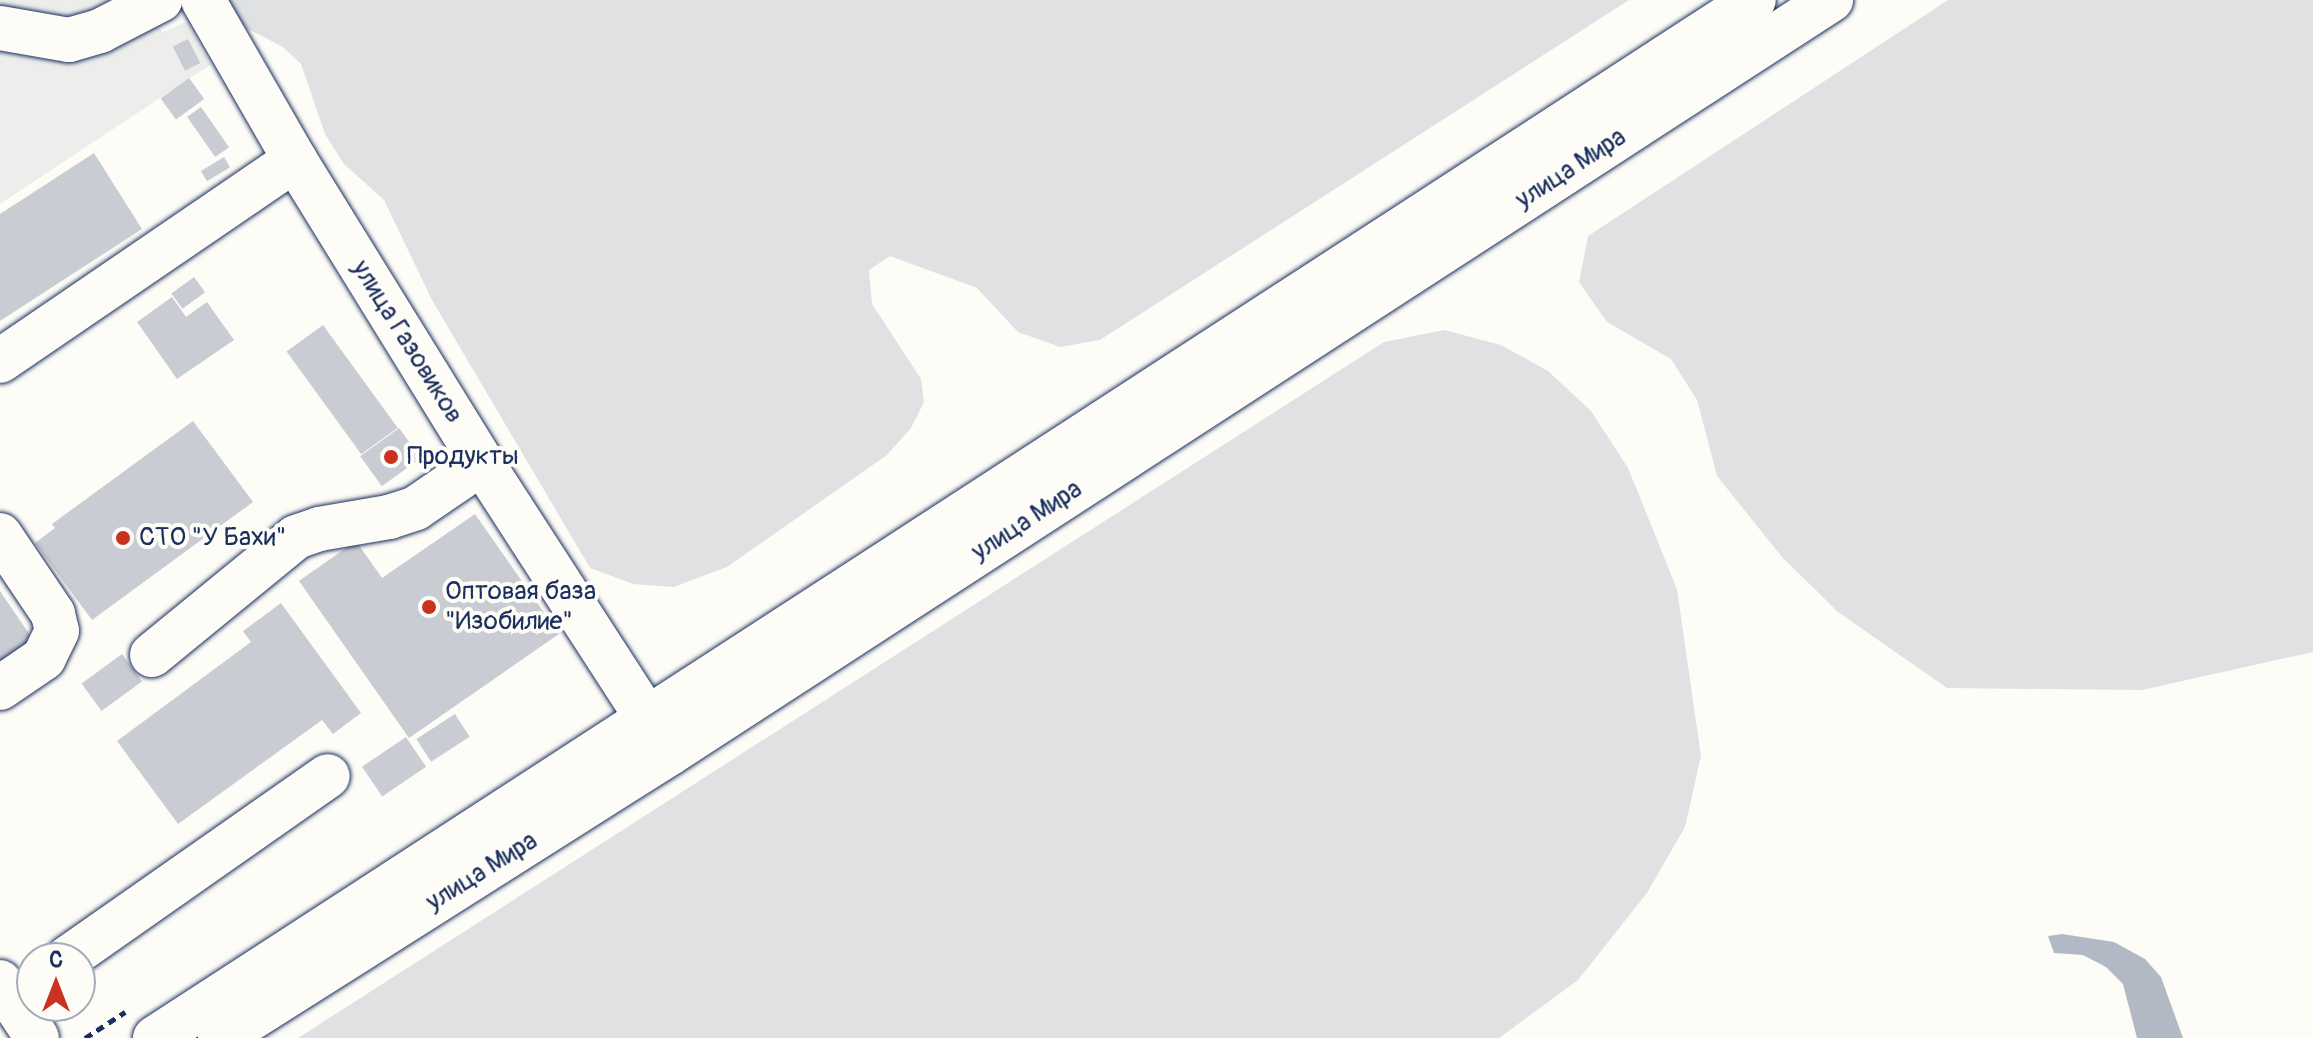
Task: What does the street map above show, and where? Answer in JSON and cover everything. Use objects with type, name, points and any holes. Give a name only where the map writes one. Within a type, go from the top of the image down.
[{"type":"main road","points":[[0,28],[69,40],[100,31],[160,0]]},
{"type":"main road","name":"улица Газовиков","points":[[203,0],[295,160],[482,463],[658,735]]},
{"type":"main road","name":"улица Мира","points":[[220,1038],[658,735],[1754,0]]},
{"type":"main road","name":"улица Мира","points":[[155,1038],[658,735],[1831,0]]},
{"type":"main road","points":[[0,361],[295,160]]},
{"type":"main road","points":[[152,655],[296,537],[319,529],[389,517],[416,508],[482,463]]},
{"type":"main road","points":[[0,535],[53,614],[57,631],[44,658],[0,688]]},
{"type":"main road","points":[[91,942],[328,776]]},
{"type":"shaded area","points":[[0,0],[142,0],[162,32],[187,22],[210,65],[0,204]]},
{"type":"shaded area","points":[[224,0],[1629,0],[1100,340],[1060,347],[1018,332],[977,288],[890,256],[869,270],[872,304],[921,379],[924,402],[911,428],[887,455],[727,567],[674,587],[633,584],[590,568],[432,300],[384,200],[344,164],[325,134],[301,64],[283,47],[246,28]]},
{"type":"shaded area","points":[[1948,0],[2313,0],[2313,652],[2142,690],[1947,688],[1838,612],[1782,557],[1717,476],[1697,400],[1671,359],[1607,322],[1579,282],[1588,236]]},
{"type":"shaded area","points":[[1444,330],[1501,345],[1548,371],[1591,411],[1628,468],[1677,589],[1701,756],[1685,827],[1647,893],[1578,980],[1499,1038],[298,1038],[1384,342]]},
{"type":"shaded area","points":[[2062,934],[2114,942],[2145,959],[2161,977],[2183,1038],[2137,1038],[2123,984],[2106,967],[2083,955],[2054,953],[2048,936]]},
{"type":"building","points":[[188,39],[200,63],[185,71],[173,47]]},
{"type":"building","points":[[189,78],[204,99],[176,120],[161,99]]},
{"type":"building","points":[[201,107],[229,147],[215,157],[187,117]]},
{"type":"building","points":[[94,153],[142,229],[0,321],[0,214]]},
{"type":"building","points":[[224,157],[230,167],[207,181],[201,171]]},
{"type":"building","points":[[194,277],[205,292],[183,309],[171,293]]},
{"type":"building","points":[[172,297],[186,317],[207,302],[234,340],[177,379],[137,322]]},
{"type":"building","points":[[323,325],[398,428],[361,454],[287,351]]},
{"type":"building","points":[[193,421],[253,502],[92,620],[35,543],[55,528],[52,524]]},
{"type":"building","name":"Продукты","points":[[399,428],[421,458],[382,486],[360,456]]},
{"type":"building","name":"Оптовая база \"Изобилие\"","points":[[475,514],[559,634],[409,738],[299,581],[356,541],[382,578]]},
{"type":"building","points":[[0,591],[36,644],[0,668]]},
{"type":"building","points":[[281,603],[361,713],[333,734],[322,720],[178,824],[117,741],[251,642],[243,631]]},
{"type":"building","points":[[122,654],[142,682],[102,711],[82,683]]},
{"type":"building","points":[[455,714],[470,737],[431,762],[416,739]]},
{"type":"building","points":[[406,737],[426,767],[382,796],[362,767]]},
{"type":"place","name":"Продукты","points":[[391,457]]},
{"type":"place","name":"СТО \"У Бахи\"","points":[[123,538]]},
{"type":"place","name":"Оптовая база \"Изобилие\"","points":[[429,607]]}]
